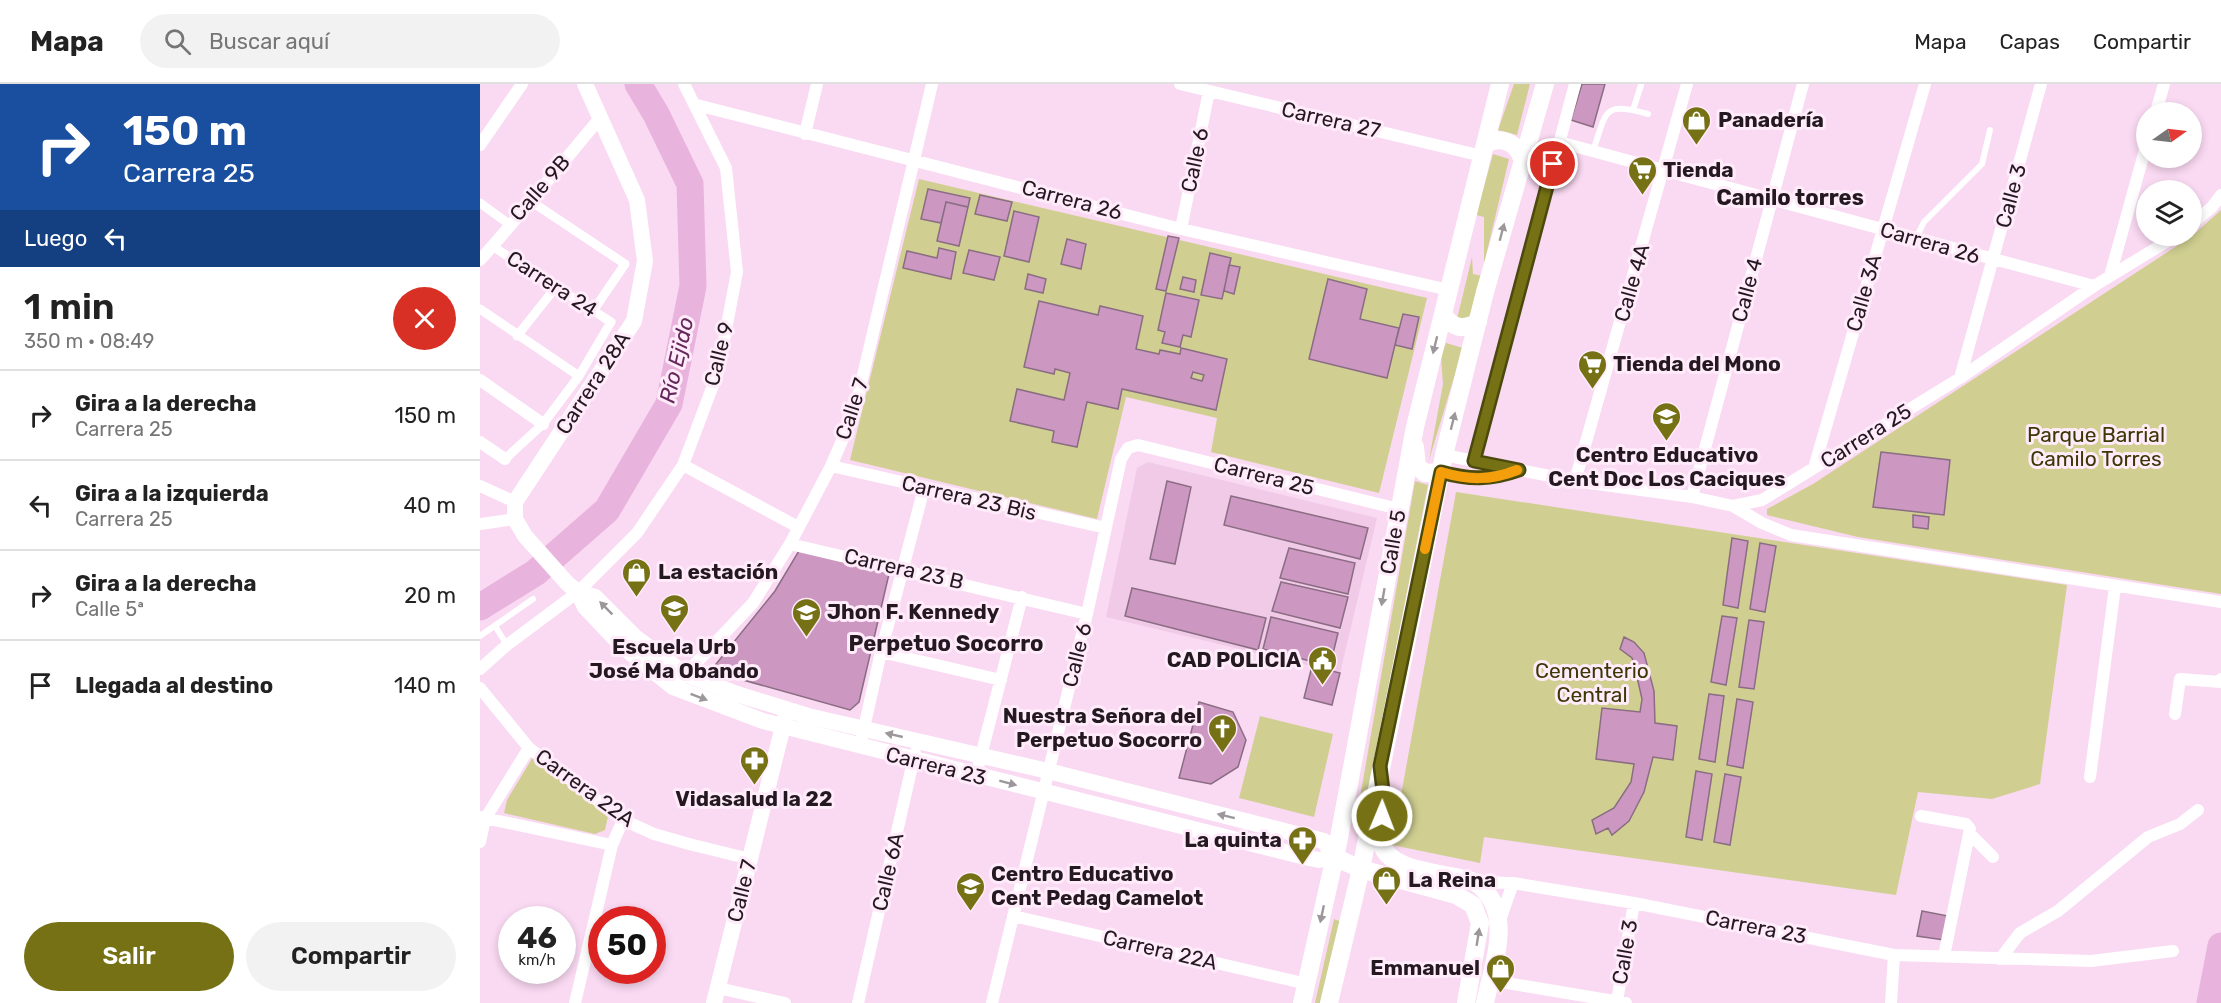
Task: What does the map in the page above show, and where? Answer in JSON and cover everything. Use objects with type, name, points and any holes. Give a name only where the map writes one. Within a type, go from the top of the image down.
[{"type":"main road","name":"Calle 5","points":[[1302,1003],[1334,857],[1415,427],[1500,84]]},
{"type":"main road","name":"Calle 5","points":[[1329,1003],[1361,869],[1442,463],[1522,158],[1545,84]]},
{"type":"main road","points":[[1483,150],[1492,141],[1507,141],[1514,145],[1522,158]]},
{"type":"main road","points":[[1443,314],[1449,323],[1458,327],[1469,327],[1478,322]]},
{"type":"main road","points":[[1415,427],[1417,466],[1425,473],[1442,463]]},
{"type":"main road","name":"Calle 5","points":[[1380,766],[1384,799],[1381,842]]},
{"type":"main road","name":"Carrera 23","points":[[1381,842],[1387,856],[1401,865],[1475,882]]},
{"type":"main road","name":"Carrera 23","points":[[1334,857],[1361,869],[1456,895],[1466,899],[1478,912],[1480,923],[1466,1003]]},
{"type":"main road","points":[[1475,882],[1491,897],[1500,920],[1485,1003]]},
{"type":"street","points":[[480,145],[522,84]]},
{"type":"street","name":"Carrera 28A","points":[[515,511],[634,321],[645,261],[637,200],[585,84]]},
{"type":"street","name":"Calle 9","points":[[480,669],[507,645],[578,592],[637,533],[683,465],[718,372],[737,272],[726,168],[684,84]]},
{"type":"street","points":[[804,134],[817,84]]},
{"type":"street","name":"Calle 7","points":[[672,687],[753,603],[790,543],[831,466],[854,413],[932,84]]},
{"type":"street","name":"Carrera 27","points":[[1180,84],[1483,150]]},
{"type":"street","points":[[1474,461],[1575,84]]},
{"type":"street","name":"Calle 4A","points":[[1575,481],[1687,84]]},
{"type":"street","name":"Calle 4","points":[[1692,497],[1803,84]]},
{"type":"street","name":"Calle 3A","points":[[1814,468],[1925,84]]},
{"type":"street","name":"Calle 3","points":[[1960,378],[2041,84]]},
{"type":"street","points":[[2159,102],[2164,84]]},
{"type":"street","name":"Calle 6","points":[[1180,229],[1209,91]]},
{"type":"street","name":"Carrera 26","points":[[696,105],[1180,229],[1449,290]]},
{"type":"street","name":"Calle 9B","points":[[480,260],[509,224],[532,202],[601,117]]},
{"type":"street","name":"Carrera 26","points":[[1559,142],[1993,261],[2094,286]]},
{"type":"street","points":[[2110,276],[2140,168]]},
{"type":"street","points":[[2202,216],[2221,195]]},
{"type":"street","points":[[532,202],[625,264],[593,311]]},
{"type":"street","points":[[480,203],[509,224]]},
{"type":"street","name":"Carrera 24","points":[[492,246],[611,322],[579,376]]},
{"type":"street","name":"Carrera 25","points":[[1442,463],[1474,461],[1575,481],[1692,497],[1733,507],[1762,500],[1960,378],[2094,286],[2160,246]]},
{"type":"street","points":[[518,336],[556,287]]},
{"type":"street","points":[[480,309],[579,376],[543,424],[505,459],[480,442]]},
{"type":"street","points":[[480,380],[543,424]]},
{"type":"street","name":"Carrera 25","points":[[1128,448],[1138,445],[1399,509]]},
{"type":"street","name":"Calle 6","points":[[992,1003],[1087,614],[1121,459],[1128,448]]},
{"type":"street","name":"Carrera 25","points":[[1442,463],[1461,478],[1481,480],[1501,477],[1519,470]]},
{"type":"street","points":[[683,465],[798,527]]},
{"type":"street","name":"Carrera 23 Bis","points":[[831,466],[1106,528]]},
{"type":"street","points":[[480,486],[515,511]]},
{"type":"street","points":[[859,747],[924,488]]},
{"type":"street","points":[[1733,507],[1791,536],[2221,602]]},
{"type":"street","points":[[480,524],[515,511]]},
{"type":"street","name":"Carrera 23","points":[[515,511],[525,536],[561,577],[578,592],[585,607],[622,646],[672,687],[782,727],[913,761],[1309,858],[1319,860],[1334,857],[1324,841],[1048,771],[787,710],[685,674],[634,637],[595,597],[578,592]]},
{"type":"street","name":"Carrera 23 B","points":[[790,543],[1087,614]]},
{"type":"street","points":[[2090,777],[2115,587]]},
{"type":"street","points":[[976,775],[1022,597]]},
{"type":"street","points":[[881,652],[1001,681]]},
{"type":"street","points":[[2175,714],[2180,679],[2221,682],[2221,679]]},
{"type":"street","name":"Carrera 22A","points":[[480,688],[529,748],[623,819],[663,836],[750,859]]},
{"type":"street","name":"Calle 7","points":[[716,996],[787,710]]},
{"type":"street","name":"Calle 6A","points":[[858,1003],[918,741]]},
{"type":"street","points":[[480,842],[483,818],[529,748]]},
{"type":"street","points":[[2000,959],[2020,933],[2058,912],[2148,837],[2180,824],[2198,810]]},
{"type":"street","points":[[1921,816],[1966,824],[1971,835],[1993,858]]},
{"type":"street","points":[[483,818],[612,845]]},
{"type":"street","points":[[575,1003],[612,845],[623,819]]},
{"type":"street","points":[[1944,956],[1971,835]]},
{"type":"street","name":"Carrera 23","points":[[1475,882],[1513,883],[1634,903],[1894,955],[2091,962],[2173,951]]},
{"type":"street","points":[[1500,920],[1513,883]]},
{"type":"street","name":"Calle 3","points":[[1622,1002],[1634,903]]},
{"type":"street","name":"Carrera 22A","points":[[1013,916],[1307,984]]},
{"type":"street","points":[[1891,1003],[1894,955]]},
{"type":"street","points":[[1489,980],[1622,1002]]},
{"type":"street","points":[[716,996],[785,1003]]},
{"type":"lane","points":[[1633,110],[1641,85]]},
{"type":"lane","points":[[1593,151],[1606,114],[1618,107],[1648,114]]},
{"type":"lane","points":[[1916,239],[1924,222],[1982,164],[1990,130]]},
{"type":"lane","points":[[480,636],[533,599]]},
{"type":"lane","points":[[495,626],[507,645]]},
{"type":"shaded area","points":[[1148,462],[1377,518],[1340,673],[1106,617],[1137,468]]},
{"type":"green space","points":[[1514,84],[1530,84],[1517,135],[1498,130]]},
{"type":"green space","points":[[1493,154],[1509,159],[1484,264],[1484,217],[1476,215]]},
{"type":"green space","points":[[919,179],[1427,298],[1379,493],[1211,452],[1217,418],[1126,397],[1097,519],[850,460]]},
{"type":"green space","name":"Parque Barrial Camilo Torres","points":[[2221,210],[2221,594],[1858,537],[1767,515],[1767,509],[1813,484],[2177,246],[2202,246],[2202,227]]},
{"type":"green space","points":[[1472,257],[1473,274],[1483,276],[1469,322],[1457,319]]},
{"type":"green space","points":[[1446,343],[1463,348],[1429,460],[1443,384],[1441,357]]},
{"type":"green space","points":[[1415,481],[1428,485],[1364,810],[1358,809]]},
{"type":"green space","name":"Cementerio Central","points":[[1456,492],[2067,585],[2040,784],[1992,799],[1918,792],[1896,895],[1484,837],[1480,863],[1392,845]]},
{"type":"green space","points":[[1260,716],[1333,734],[1314,817],[1239,798]]},
{"type":"green space","points":[[533,757],[608,816],[605,830],[595,834],[504,813],[507,800]]},
{"type":"green space","points":[[1334,919],[1342,922],[1323,1003],[1315,1003]]},
{"type":"building","points":[[1582,84],[1605,84],[1593,127],[1571,120]]},
{"type":"building","points":[[928,189],[970,198],[968,207],[946,202],[941,223],[921,219]]},
{"type":"building","points":[[980,195],[1012,202],[1007,221],[975,214]]},
{"type":"building","points":[[946,202],[968,207],[959,246],[937,241]]},
{"type":"building","points":[[1014,211],[1039,217],[1029,262],[1004,256]]},
{"type":"building","points":[[1168,236],[1179,238],[1166,291],[1156,289]]},
{"type":"building","points":[[1067,239],[1086,244],[1081,269],[1061,264]]},
{"type":"building","points":[[939,248],[956,252],[951,279],[903,268],[907,251],[937,258]]},
{"type":"building","points":[[969,250],[1000,257],[994,280],[963,273]]},
{"type":"building","points":[[1210,253],[1231,258],[1222,299],[1201,295]]},
{"type":"building","points":[[1229,265],[1240,267],[1234,294],[1224,291]]},
{"type":"building","points":[[1028,274],[1046,279],[1043,293],[1025,289]]},
{"type":"building","points":[[1183,277],[1196,280],[1194,292],[1180,289]]},
{"type":"building","points":[[1328,279],[1367,289],[1360,319],[1399,328],[1387,378],[1309,359]]},
{"type":"building","points":[[1166,293],[1199,300],[1191,337],[1183,335],[1180,347],[1162,343],[1165,332],[1158,330]]},
{"type":"building","points":[[1039,301],[1098,315],[1100,306],[1143,316],[1136,349],[1159,354],[1160,350],[1180,354],[1181,348],[1227,359],[1216,410],[1122,389],[1118,409],[1087,402],[1077,447],[1052,442],[1054,431],[1010,421],[1017,389],[1064,400],[1070,373],[1055,369],[1054,374],[1024,367]],"holes":[[[1193,372],[1204,375],[1202,381],[1191,378]]]},
{"type":"building","points":[[1403,314],[1419,317],[1412,349],[1395,345]]},
{"type":"building","points":[[1881,452],[1950,460],[1944,515],[1873,507]]},
{"type":"building","points":[[1167,481],[1191,487],[1175,564],[1150,559]]},
{"type":"building","points":[[1231,496],[1368,528],[1360,559],[1224,525]]},
{"type":"building","points":[[1913,515],[1929,517],[1928,529],[1913,527]]},
{"type":"building","points":[[1732,538],[1748,541],[1738,608],[1723,605]]},
{"type":"building","points":[[1760,543],[1776,546],[1765,612],[1750,609]]},
{"type":"building","points":[[1289,548],[1355,563],[1348,594],[1280,578]]},
{"type":"building","name":"Jhon F. Kennedy","points":[[800,549],[887,569],[889,574],[859,702],[850,710],[718,673],[712,669],[775,591]]},
{"type":"building","points":[[1281,582],[1348,597],[1340,628],[1272,611]]},
{"type":"building","points":[[1132,588],[1266,618],[1258,650],[1125,616]]},
{"type":"building","points":[[1722,616],[1737,618],[1726,685],[1711,682]]},
{"type":"building","points":[[1271,617],[1338,633],[1330,666],[1263,649]]},
{"type":"building","points":[[1749,620],[1764,622],[1754,689],[1739,687]]},
{"type":"building","points":[[1624,637],[1634,642],[1644,653],[1654,691],[1655,723],[1677,726],[1673,760],[1653,757],[1644,792],[1629,821],[1612,835],[1608,828],[1596,834],[1592,820],[1614,808],[1631,782],[1634,764],[1596,759],[1602,708],[1640,712],[1642,699],[1632,658],[1620,649]]},
{"type":"building","name":"CAD POLICIA","points":[[1312,666],[1340,673],[1332,705],[1304,698]]},
{"type":"building","points":[[1709,694],[1724,696],[1715,762],[1699,759]]},
{"type":"building","points":[[1737,699],[1753,702],[1743,768],[1727,765]]},
{"type":"building","points":[[1199,702],[1233,712],[1246,740],[1238,767],[1211,784],[1179,778]]},
{"type":"building","points":[[1696,771],[1712,774],[1702,840],[1686,837]]},
{"type":"building","points":[[1725,774],[1741,777],[1730,845],[1714,842]]},
{"type":"building","points":[[1922,911],[1948,916],[1944,940],[1917,936]]},
{"type":"waterway","name":"Río Ejido","points":[[480,607],[535,573],[607,510],[669,404],[693,286],[690,184],[656,114],[638,84]]},
{"type":"waterway","points":[[2210,1003],[2221,946]]},
{"type":"slow traffic","points":[[1425,549],[1441,472],[1461,478],[1481,480],[1501,477],[1517,470]]},
{"type":"place","name":"Panadería","points":[[1697,146]]},
{"type":"place","name":"Tienda","points":[[1642,196]]},
{"type":"place","name":"Tienda del Mono","points":[[1592,390]]},
{"type":"place","name":"Centro Educativo Cent Doc Los Caciques","points":[[1667,442]]},
{"type":"place","name":"La estación","points":[[637,598]]},
{"type":"place","name":"Escuela Urb José Ma Obando","points":[[674,634]]},
{"type":"place","name":"Jhon F. Kennedy","points":[[806,638]]},
{"type":"place","name":"CAD POLICIA","points":[[1322,686]]},
{"type":"place","name":"Nuestra Señora del Perpetuo Socorro","points":[[1223,754]]},
{"type":"place","name":"Vidasalud la 22","points":[[754,786]]},
{"type":"place","name":"La quinta","points":[[1303,866]]},
{"type":"place","name":"La Reina","points":[[1387,906]]},
{"type":"place","name":"Centro Educativo Cent Pedag Camelot","points":[[970,912]]},
{"type":"place","name":"Emmanuel","points":[[1501,994]]},
{"type":"district","name":"Camilo torres","points":[[1790,197]]},
{"type":"district","name":"Perpetuo Socorro","points":[[946,643]]},
{"type":"route","points":[[1382,816],[1384,799],[1380,766],[1441,472],[1461,478],[1481,480],[1501,477],[1519,470],[1474,461],[1553,164]]}]
